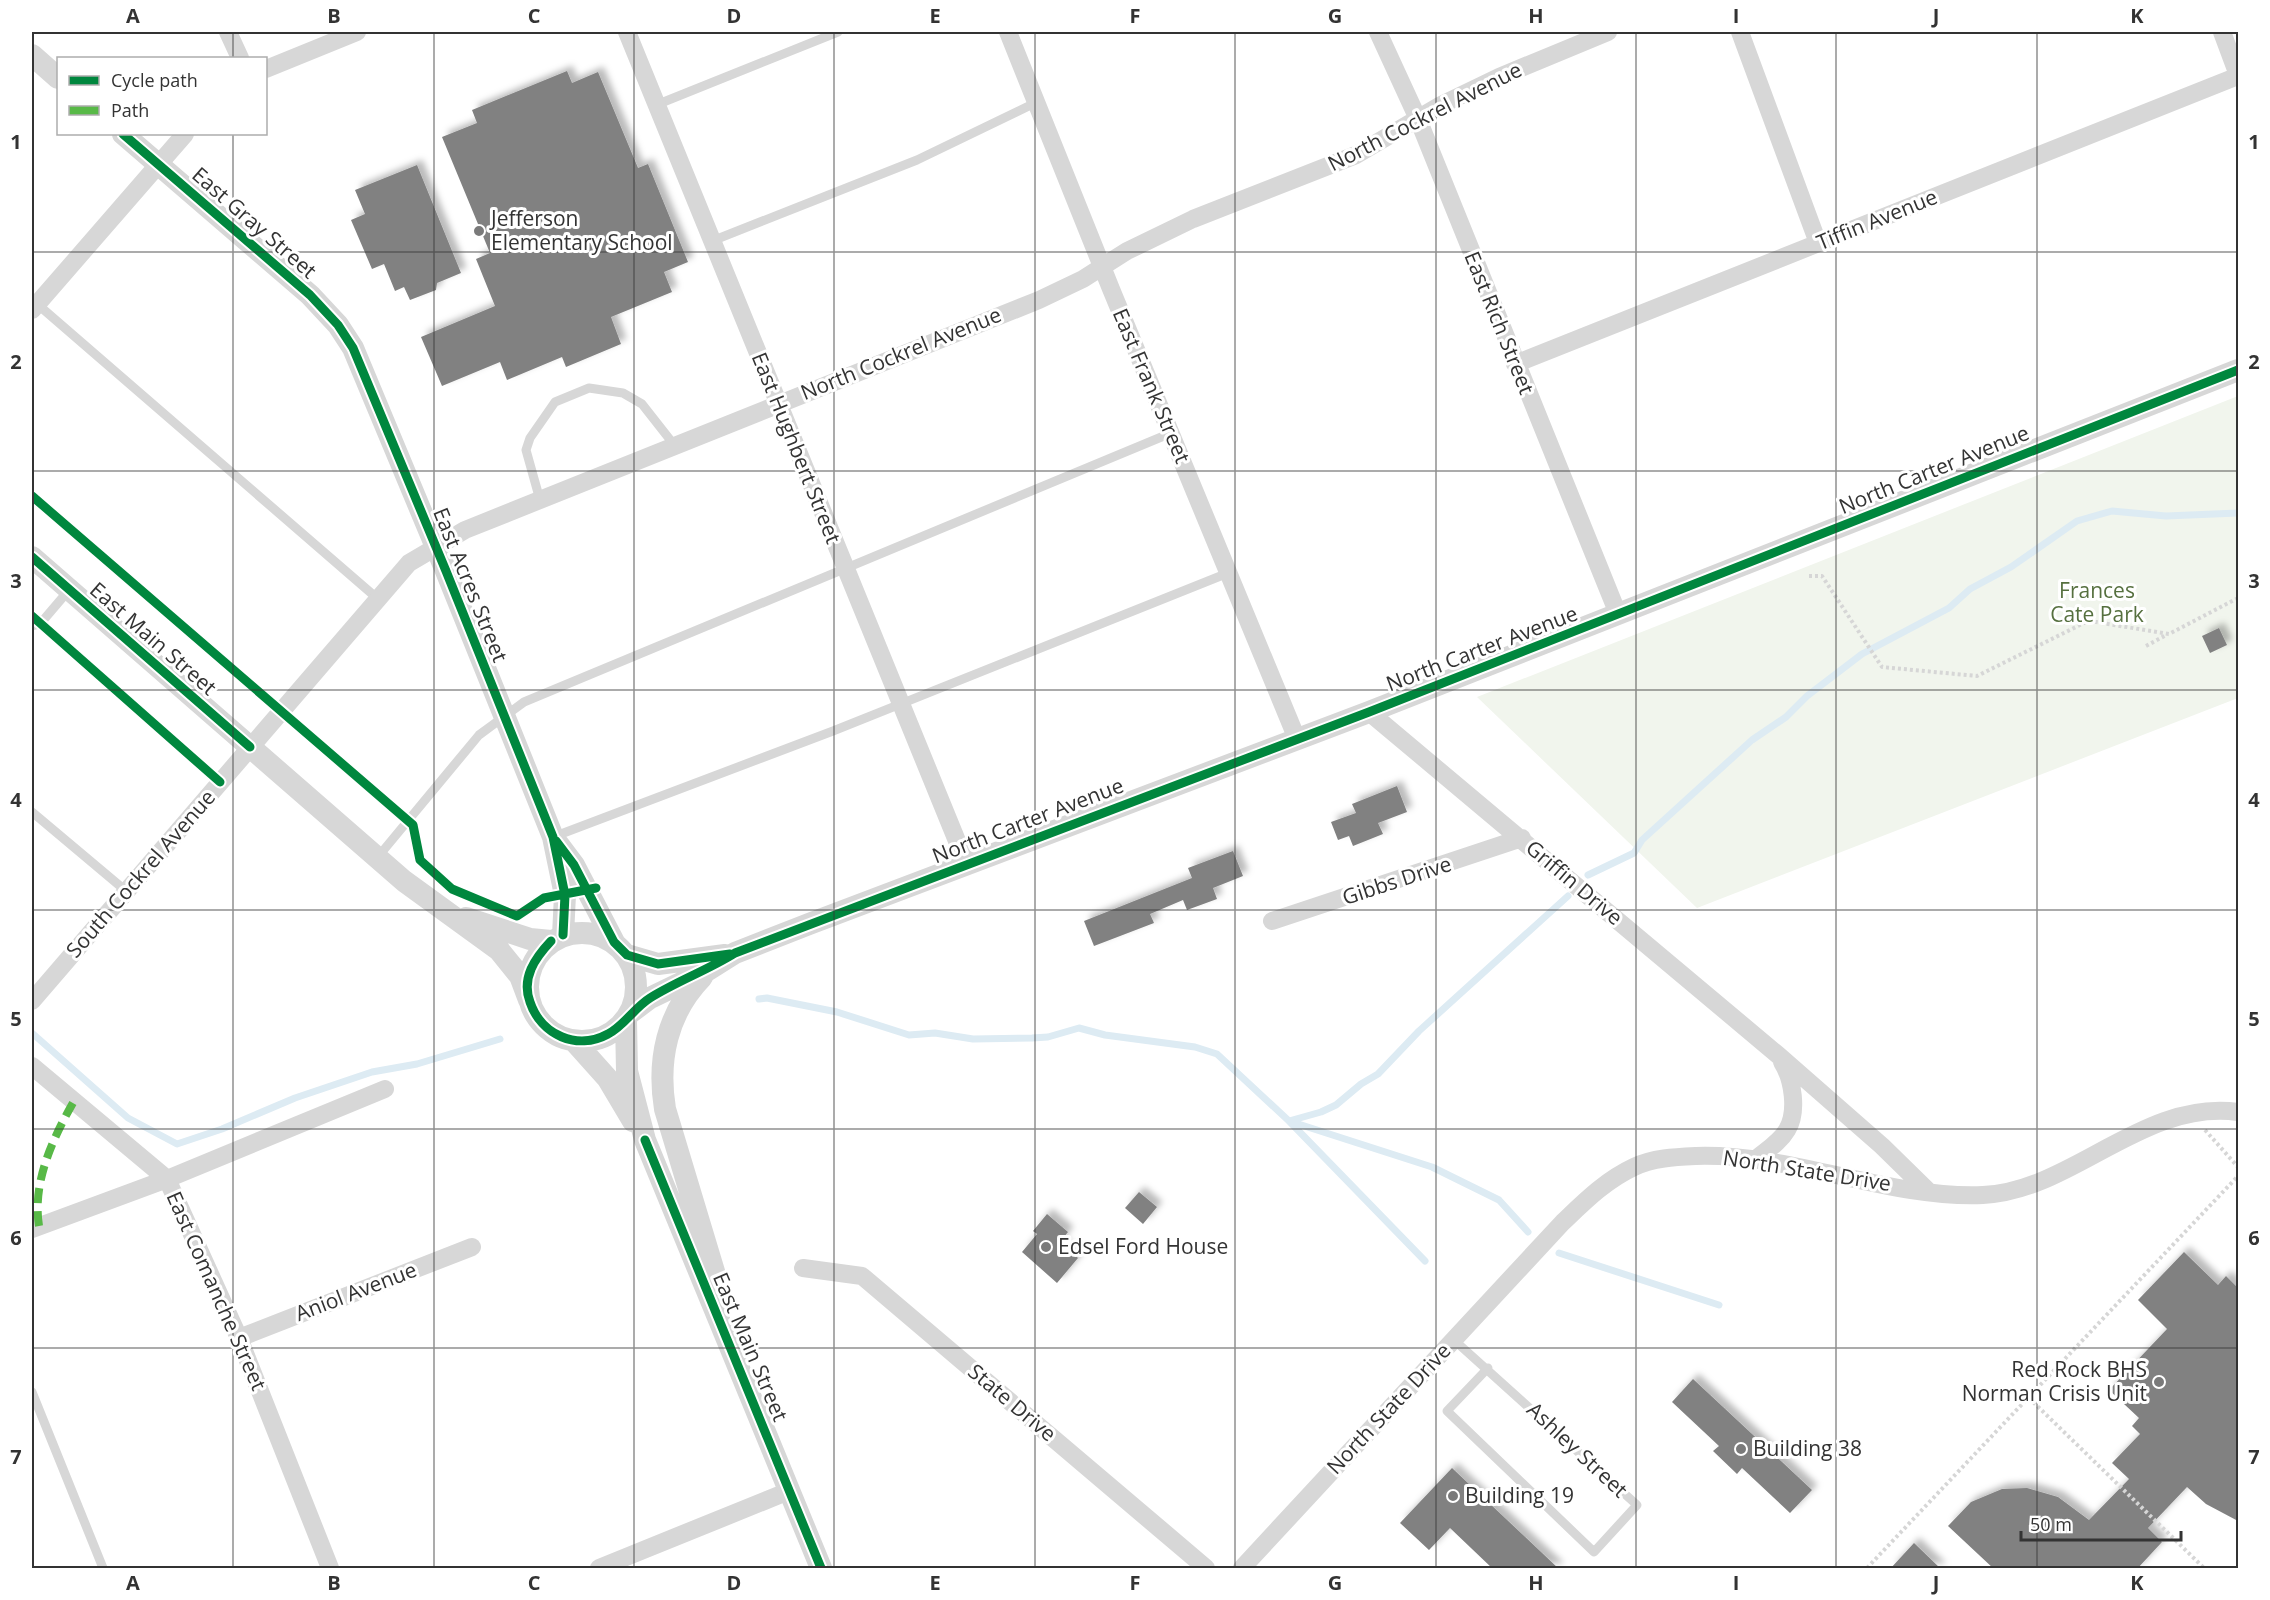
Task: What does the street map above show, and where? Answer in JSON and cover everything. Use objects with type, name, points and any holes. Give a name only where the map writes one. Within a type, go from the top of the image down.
[{"type":"street","points":[[228,32],[240,57]]},
{"type":"street","points":[[267,69],[357,32]]},
{"type":"street","name":"East Hughbert Street","points":[[627,32],[966,864]]},
{"type":"street","name":"East Frank Street","points":[[1008,32],[1102,267],[1297,739]]},
{"type":"street","name":"East Rich Street","points":[[1378,32],[1418,119],[1515,364],[1618,614]]},
{"type":"street","name":"North Cockrel Avenue","points":[[250,747],[409,563],[465,530],[1039,300],[1083,279],[1127,251],[1193,219],[1356,155],[1418,119],[1499,77],[1608,32]]},
{"type":"street","points":[[1740,32],[1818,243]]},
{"type":"street","points":[[2222,32],[2238,76]]},
{"type":"street","points":[[32,55],[57,77]]},
{"type":"street","name":"Tiffin Avenue","points":[[1515,364],[2238,76]]},
{"type":"street","name":"East Gray Street","points":[[124,135],[310,295],[338,325],[352,348]]},
{"type":"street","points":[[33,304],[183,135]]},
{"type":"street","name":"East Acres Street","points":[[352,348],[553,837],[565,895],[557,938]]},
{"type":"street","name":"North Carter Avenue","points":[[628,1017],[650,998],[735,954],[1369,712],[2238,370]]},
{"type":"street","name":"East Main Street","points":[[32,557],[377,858],[499,950],[520,976],[529,1000]]},
{"type":"street","name":"Griffin Drive","points":[[1369,712],[1778,1055],[1882,1146],[1929,1192]]},
{"type":"street","name":"South Cockrel Avenue","points":[[32,1000],[250,747]]},
{"type":"street","name":"East Acres Street","points":[[553,837],[574,865],[621,949]]},
{"type":"street","name":"Gibbs Drive","points":[[1272,921],[1522,838]]},
{"type":"street","name":"East Main Street","points":[[450,914],[531,939],[557,938]]},
{"type":"street","points":[[582,932],[595,933],[621,949],[635,973],[636,993],[628,1017],[609,1034],[592,1041],[574,1041],[561,1037],[546,1028],[535,1015],[529,1000],[528,977],[536,957],[557,938],[582,932]]},
{"type":"street","name":"North Carter Avenue","points":[[621,949],[658,964],[735,954]]},
{"type":"street","points":[[708,970],[690,990],[673,1018],[661,1068],[662,1090],[665,1109],[749,1390]]},
{"type":"street","name":"East Main Street","points":[[628,1017],[627,1071],[645,1140],[821,1569]]},
{"type":"street","name":"East Main Street","points":[[574,1041],[608,1079],[645,1140]]},
{"type":"street","name":"Griffin Drive","points":[[1756,1159],[1777,1143],[1788,1129],[1794,1090],[1787,1070],[1778,1055]]},
{"type":"street","name":"East Comanche Street","points":[[32,1066],[167,1179],[239,1338],[330,1569]]},
{"type":"street","points":[[32,1229],[167,1179],[385,1089]]},
{"type":"street","name":"North State Drive","points":[[1242,1569],[1563,1222],[1602,1185],[1649,1161],[1676,1157],[1714,1156],[1756,1159],[1929,1192],[1986,1195],[2028,1186],[2151,1126],[2190,1113],[2225,1110],[2238,1112]]},
{"type":"street","name":"Aniol Avenue","points":[[239,1338],[472,1247]]},
{"type":"street","name":"State Drive","points":[[803,1268],[862,1276],[1206,1569]]},
{"type":"street","points":[[599,1569],[789,1491]]},
{"type":"lane","points":[[656,105],[838,32]]},
{"type":"lane","points":[[712,241],[917,160],[1037,102]]},
{"type":"lane","points":[[33,304],[378,599]]},
{"type":"lane","points":[[540,500],[526,450],[530,438],[555,402],[563,398],[589,388],[623,393],[642,404],[675,446]]},
{"type":"lane","points":[[377,858],[479,735],[524,702],[1171,434]]},
{"type":"lane","points":[[553,837],[901,704],[1228,573]]},
{"type":"lane","points":[[32,626],[40,624],[69,590]]},
{"type":"lane","points":[[32,812],[126,891]]},
{"type":"lane","name":"Ashley Street","points":[[1454,1340],[1488,1368],[1637,1505],[1594,1552],[1447,1411],[1488,1368]]},
{"type":"lane","points":[[32,1392],[103,1569]]},
{"type":"path","points":[[1809,576],[1822,576],[1882,667],[1977,676],[2090,621],[2169,634]]},
{"type":"path","points":[[2146,646],[2238,598]]},
{"type":"path","points":[[2190,1113],[2238,1167]]},
{"type":"path","points":[[1867,1569],[2238,1176]]},
{"type":"path","points":[[2029,1398],[2204,1569]]},
{"type":"green space","name":"Frances Cate Park","points":[[2238,396],[2238,698],[1697,908],[1477,697]]},
{"type":"building","points":[[567,71],[572,83],[598,72],[638,168],[648,164],[688,262],[664,272],[672,292],[611,317],[621,344],[566,367],[562,357],[507,380],[500,362],[442,386],[421,337],[495,306],[476,259],[490,253],[442,137],[477,123],[472,110]]},
{"type":"building","points":[[417,165],[461,273],[437,283],[436,290],[410,300],[404,287],[395,291],[384,264],[372,269],[351,220],[365,214],[355,190]]},
{"type":"building","points":[[2219,628],[2227,645],[2210,653],[2202,636]]},
{"type":"building","points":[[1397,786],[1407,812],[1378,823],[1383,834],[1353,846],[1349,836],[1338,840],[1331,822],[1356,813],[1352,804]]},
{"type":"building","points":[[1233,851],[1243,876],[1213,888],[1217,899],[1187,910],[1183,900],[1150,914],[1154,923],[1094,946],[1084,921],[1192,878],[1188,868]]},
{"type":"building","points":[[1139,1192],[1157,1207],[1143,1224],[1125,1208]]},
{"type":"building","name":"Edsel Ford House","points":[[1047,1214],[1068,1232],[1060,1242],[1078,1258],[1057,1283],[1022,1252],[1037,1234],[1033,1231]]},
{"type":"building","points":[[2184,1252],[2218,1285],[2226,1276],[2238,1288],[2238,1521],[2206,1504],[2187,1487],[2148,1528],[2162,1542],[2137,1569],[1994,1569],[1948,1526],[1971,1502],[2002,1489],[2027,1488],[2058,1497],[2089,1520],[2129,1479],[2112,1463],[2140,1434],[2132,1426],[2139,1418],[2109,1390],[2167,1329],[2138,1300]]},
{"type":"building","name":"Building 38","points":[[1693,1379],[1812,1490],[1790,1513],[1742,1468],[1737,1474],[1713,1451],[1719,1446],[1672,1402]]},
{"type":"building","name":"Building 19","points":[[1452,1468],[1559,1569],[1493,1569],[1450,1528],[1429,1550],[1400,1523]]},
{"type":"building","points":[[1914,1543],[1941,1569],[1890,1569]]},
{"type":"waterway","points":[[1588,875],[1634,853],[1642,840],[1752,740],[1786,717],[1807,696],[1862,654],[1949,608],[1970,589],[2011,567],[2077,521],[2112,511],[2166,516],[2238,513]]},
{"type":"waterway","points":[[1425,1261],[1289,1121],[1336,1105],[1361,1084],[1378,1074],[1419,1031],[1568,896]]},
{"type":"waterway","points":[[759,999],[767,998],[837,1012],[909,1035],[935,1033],[973,1039],[1032,1038],[1048,1037],[1079,1028],[1105,1035],[1195,1047],[1217,1054],[1289,1121],[1432,1167],[1499,1200],[1528,1232]]},
{"type":"waterway","points":[[32,1033],[128,1118],[177,1144],[222,1129],[295,1098],[372,1072],[417,1064],[500,1039]]},
{"type":"waterway","points":[[1559,1253],[1719,1305]]},
{"type":"marked path","points":[[39,1226],[41,1177],[52,1145],[74,1101]]},
{"type":"cycle path","points":[[124,135],[310,295],[338,325],[353,348],[553,837],[565,895],[563,935]]},
{"type":"cycle path","points":[[551,941],[535,961],[528,977],[528,993],[535,1014],[551,1031],[562,1037],[584,1041],[596,1039],[614,1031],[650,998],[735,953],[1369,712],[2238,370]]},
{"type":"cycle path","points":[[32,496],[413,825],[420,860],[452,889],[517,916],[544,898],[596,888]]},
{"type":"cycle path","points":[[32,557],[250,747]]},
{"type":"cycle path","points":[[32,616],[220,782]]},
{"type":"cycle path","points":[[556,841],[574,865],[614,942],[627,955],[658,964],[730,954]]},
{"type":"cycle path","points":[[645,1140],[821,1568]]},
{"type":"place","name":"Jefferson Elementary School","points":[[479,231]]},
{"type":"place","name":"Edsel Ford House","points":[[1046,1247]]},
{"type":"place","name":"Red Rock BHS Norman Crisis Unit","points":[[2159,1382]]},
{"type":"place","name":"Building 38","points":[[1741,1449]]},
{"type":"place","name":"Building 19","points":[[1453,1496]]}]
